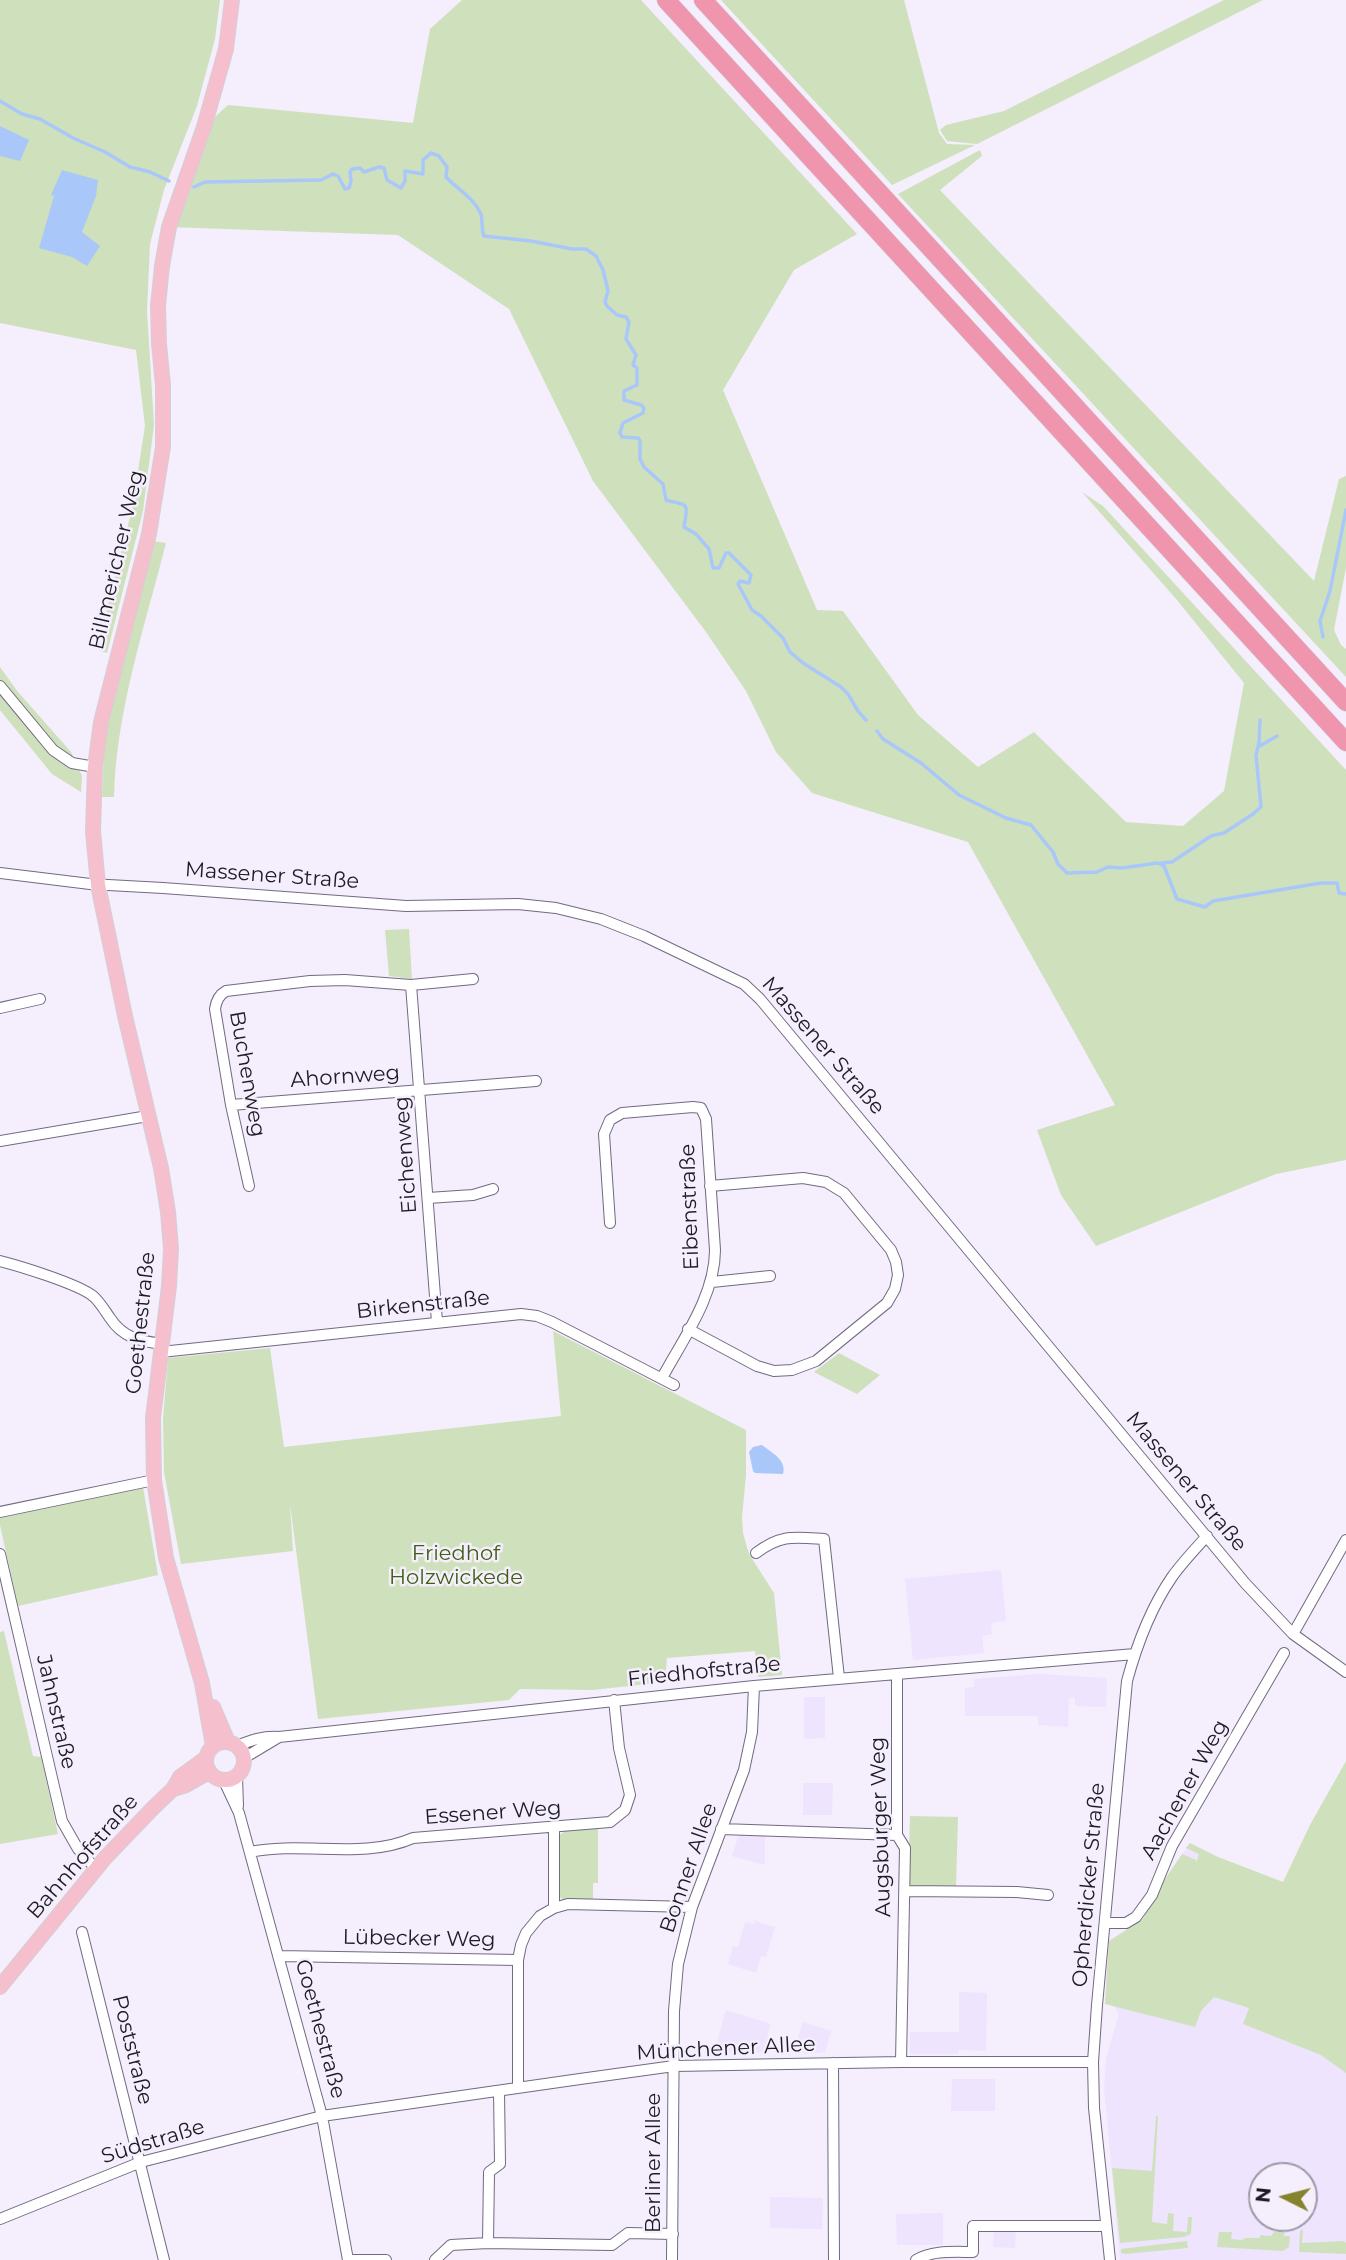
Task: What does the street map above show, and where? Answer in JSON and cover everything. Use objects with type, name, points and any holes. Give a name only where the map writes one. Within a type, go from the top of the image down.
[{"type":"highway","points":[[666,0],[1346,741]]},
{"type":"highway","points":[[703,0],[1346,702]]},
{"type":"main road","name":"Billmericher Weg","points":[[98,885],[93,831],[95,767],[106,700],[140,573],[159,479],[164,425],[158,306],[162,267],[169,227],[204,127],[226,49],[232,0]]},
{"type":"main road","name":"Goethestraße","points":[[98,885],[161,1168],[168,1212],[171,1249],[153,1418],[154,1480],[166,1558],[223,1754]]},
{"type":"main road","name":"Bahnhofstraße","points":[[0,1987],[96,1869],[173,1789],[180,1777],[223,1754]]},
{"type":"main road","points":[[223,1754],[242,1772],[230,1779],[213,1776],[223,1754]]},
{"type":"street","points":[[0,686],[53,750],[72,763],[95,767]]},
{"type":"street","name":"Massener Straße","points":[[0,873],[98,885],[163,887],[406,906],[518,904],[556,908],[601,919],[692,958],[744,984],[760,999],[1245,1583],[1293,1634],[1346,1672]]},
{"type":"street","points":[[411,985],[473,979]]},
{"type":"street","name":"Buchenweg","points":[[249,1186],[231,1105],[215,1009],[216,1001],[226,991],[310,981],[345,980],[411,985]]},
{"type":"street","name":"Eichenweg","points":[[411,985],[437,1322]]},
{"type":"street","points":[[0,1006],[40,999]]},
{"type":"street","name":"Ahornweg","points":[[231,1105],[536,1081]]},
{"type":"street","name":"Eibenstraße","points":[[610,1223],[604,1134],[610,1120],[622,1113],[701,1108],[706,1119],[715,1250],[712,1282],[662,1378]]},
{"type":"street","points":[[0,1141],[148,1116]]},
{"type":"street","points":[[688,1329],[757,1366],[774,1371],[792,1370],[816,1362],[881,1308],[892,1296],[897,1282],[898,1269],[891,1251],[851,1200],[832,1185],[803,1178],[710,1186]]},
{"type":"street","points":[[428,1198],[473,1195],[493,1189]]},
{"type":"street","name":"Birkenstraße","points":[[0,1262],[13,1264],[84,1291],[99,1302],[121,1332],[130,1338],[161,1348],[186,1351],[512,1314],[537,1316],[674,1385]]},
{"type":"street","points":[[712,1282],[770,1276]]},
{"type":"street","points":[[0,1511],[154,1480]]},
{"type":"street","name":"Opherdicker Straße","points":[[1110,2260],[1094,2108],[1093,2062],[1127,1681],[1153,1609],[1173,1575],[1207,1536]]},
{"type":"street","points":[[756,1553],[773,1540],[800,1537],[824,1539],[839,1678]]},
{"type":"street","points":[[1293,1634],[1346,1540]]},
{"type":"street","name":"Jahnstraße","points":[[0,1554],[62,1821],[78,1849],[96,1869]]},
{"type":"street","name":"Aachener Weg","points":[[1105,1923],[1125,1923],[1136,1917],[1152,1895],[1178,1836],[1284,1653]]},
{"type":"street","name":"Friedhofstraße","points":[[223,1754],[279,1737],[614,1700],[839,1678],[1135,1654]]},
{"type":"street","name":"Augsburger Weg","points":[[897,1674],[897,1835],[905,1848],[901,2062]]},
{"type":"street","name":"Bonner Allee","points":[[674,2066],[674,1989],[678,1964],[692,1907],[748,1753],[755,1704],[754,1686]]},
{"type":"street","name":"Essener Weg","points":[[250,1852],[273,1847],[394,1846],[413,1838],[610,1822],[628,1806],[629,1788],[619,1748],[614,1700]]},
{"type":"street","name":"Goethestraße","points":[[230,1779],[322,2116],[348,2260]]},
{"type":"street","points":[[554,1827],[554,1908]]},
{"type":"street","points":[[721,1829],[897,1835]]},
{"type":"street","points":[[905,1891],[1017,1892],[1048,1895]]},
{"type":"street","points":[[518,2088],[518,1960],[526,1933],[540,1916],[554,1908],[568,1905],[692,1907]]},
{"type":"street","name":"Poststraße","points":[[82,1932],[164,2260]]},
{"type":"street","name":"Lübecker Weg","points":[[278,1956],[518,1960]]},
{"type":"street","name":"Münchener Allee","points":[[322,2116],[674,2066],[1093,2062]]},
{"type":"street","points":[[833,2063],[834,2260]]},
{"type":"street","name":"Berliner Allee","points":[[673,2260],[674,2066]]},
{"type":"street","points":[[488,2243],[489,2172],[500,2164],[499,2091]]},
{"type":"street","name":"Südstraße","points":[[0,2219],[141,2162],[322,2116]]},
{"type":"street","points":[[916,2260],[922,2256],[947,2252],[973,2252],[973,2226],[1106,2226]]},
{"type":"street","points":[[435,2260],[451,2245],[612,2245],[628,2233],[673,2234]]},
{"type":"street","points":[[348,2260],[386,2260]]},
{"type":"shaded area","points":[[1001,1570],[1006,1621],[991,1623],[992,1634],[982,1636],[984,1653],[913,1660],[905,1579]]},
{"type":"shaded area","points":[[1040,1674],[1107,1678],[1106,1707],[1075,1706],[1075,1698],[1069,1698],[1068,1727],[1038,1725],[1038,1716],[965,1716],[965,1688],[974,1687],[974,1679]]},
{"type":"shaded area","points":[[804,1697],[825,1697],[825,1738],[804,1739]]},
{"type":"shaded area","points":[[803,1783],[833,1783],[832,1815],[803,1815]]},
{"type":"shaded area","points":[[739,1834],[765,1835],[765,1865],[732,1856]]},
{"type":"shaded area","points":[[1190,1843],[1218,1857],[1346,1906],[1346,2260],[1120,2260],[1104,2088],[1106,2058],[1119,2014],[1114,2006],[1105,2004],[1109,1941],[1143,1919],[1161,1885]]},
{"type":"shaded area","points":[[755,1921],[775,1927],[766,1957],[761,1956],[756,1973],[728,1964],[733,1946],[738,1947],[745,1922],[754,1924]]},
{"type":"shaded area","points":[[959,1992],[987,1993],[986,2051],[910,2054],[910,2032],[959,2032]]},
{"type":"shaded area","points":[[726,2010],[771,2024],[767,2052],[714,2053]]},
{"type":"shaded area","points":[[803,2022],[831,2031],[825,2052],[805,2054],[795,2048]]},
{"type":"shaded area","points":[[952,2079],[995,2079],[995,2111],[951,2111]]},
{"type":"shaded area","points":[[770,2197],[823,2198],[822,2229],[770,2228]]},
{"type":"shaded area","points":[[943,2213],[943,2245],[897,2245],[896,2214]]},
{"type":"shaded area","points":[[994,2231],[1016,2231],[1015,2248],[993,2247]]},
{"type":"green space","points":[[0,0],[220,0],[215,39],[197,106],[164,190],[150,244],[147,311],[154,425],[143,511],[107,653],[99,650],[132,509],[145,426],[136,350],[0,323]]},
{"type":"green space","points":[[462,0],[641,0],[857,234],[794,270],[723,390],[817,610],[843,611],[918,715],[978,767],[1034,732],[1126,822],[1183,826],[1224,791],[1244,683],[1177,600],[1082,492],[1103,506],[1346,770],[1346,1160],[1276,1174],[1096,1246],[1061,1195],[1037,1130],[1115,1105],[968,842],[812,793],[776,752],[746,691],[706,632],[593,481],[509,309],[398,235],[169,227],[204,127],[228,105],[413,123],[430,29]]},
{"type":"green space","points":[[721,0],[904,0],[939,133],[947,144],[975,145],[892,185]]},
{"type":"green space","points":[[1224,0],[1263,0],[977,144],[947,141],[940,130],[946,125],[1004,111]]},
{"type":"green space","points":[[980,150],[982,156],[940,190],[1314,581],[1339,479],[1346,476],[1346,568],[1334,630],[1346,649],[1346,677],[898,194]]},
{"type":"green space","points":[[153,541],[166,543],[126,701],[114,797],[102,797],[104,750],[116,680]]},
{"type":"green space","points":[[0,667],[18,692],[71,752],[82,776],[81,792],[52,774],[0,710]]},
{"type":"green space","points":[[409,929],[412,979],[389,976],[385,930]]},
{"type":"green space","name":"Friedhof Holzwickede","points":[[553,1331],[746,1430],[743,1533],[749,1554],[774,1593],[782,1675],[758,1677],[755,1651],[667,1658],[665,1682],[593,1690],[520,1689],[509,1700],[318,1719],[290,1504],[293,1551],[181,1564],[164,1472],[163,1419],[168,1358],[270,1348],[284,1447],[561,1416]]},
{"type":"green space","points":[[839,1353],[880,1375],[857,1394],[814,1372]]},
{"type":"green space","points":[[143,1487],[158,1575],[18,1606],[0,1516]]},
{"type":"green space","points":[[4,1631],[33,1756],[41,1757],[58,1834],[0,1844],[0,1632]]},
{"type":"green space","points":[[1346,1761],[1346,2073],[1321,2055],[1243,2024],[1249,2008],[1214,1997],[1201,2011],[1195,2027],[1105,2004],[1109,1941],[1143,1919],[1182,1854],[1196,1860],[1196,1863],[1199,1854],[1186,1848],[1190,1843],[1283,1882],[1310,1825]]},
{"type":"green space","points":[[910,1816],[958,1817],[956,1886],[908,1886]]},
{"type":"green space","points":[[598,1828],[598,1883],[593,1883],[593,1899],[562,1899],[558,1895],[559,1836],[566,1830]]},
{"type":"green space","points":[[1156,2116],[1152,2222],[1167,2224],[1168,2213],[1174,2214],[1173,2231],[1187,2232],[1188,2217],[1192,2217],[1191,2234],[1120,2243],[1112,2168],[1152,2171]]},
{"type":"green space","points":[[1219,2232],[1232,2232],[1231,2239],[1242,2240],[1259,2238],[1261,2235],[1271,2236],[1274,2232],[1284,2232],[1284,2236],[1290,2236],[1289,2247],[1283,2251],[1217,2247]]},
{"type":"green space","points":[[1300,2232],[1303,2232],[1302,2243],[1346,2243],[1346,2254],[1299,2252]]},
{"type":"green space","points":[[1187,2241],[1188,2248],[1121,2253],[1121,2249]]},
{"type":"water","points":[[0,126],[29,140],[20,161],[0,156]]},
{"type":"water","points":[[62,170],[98,180],[96,196],[82,232],[100,246],[87,266],[72,257],[39,248],[54,196],[51,195]]},
{"type":"water","points":[[762,1445],[781,1461],[783,1474],[753,1471],[749,1452],[753,1447]]},
{"type":"waterway","points":[[0,101],[130,167],[169,181]]},
{"type":"waterway","points":[[194,187],[205,182],[321,180],[333,174],[338,176],[345,189],[349,188],[352,169],[360,168],[364,172],[379,167],[384,168],[387,180],[401,188],[405,181],[405,171],[423,174],[423,160],[431,153],[439,156],[447,167],[446,177],[478,208],[484,236],[586,249],[596,256],[608,291],[605,302],[617,315],[626,317],[629,322],[626,339],[636,355],[633,365],[637,368],[637,385],[624,391],[624,400],[644,408],[643,413],[623,423],[620,433],[622,437],[638,438],[640,459],[644,467],[663,484],[666,500],[685,506],[684,527],[696,534],[709,549],[713,568],[719,568],[726,553],[729,553],[751,575],[749,583],[740,581],[738,584],[752,610],[783,638],[790,652],[841,687],[866,720]]},
{"type":"waterway","points":[[1323,637],[1320,621],[1330,591],[1346,510]]},
{"type":"waterway","points":[[1162,863],[1172,862],[1211,836],[1224,833],[1261,807],[1256,755],[1260,720]]},
{"type":"waterway","points":[[877,731],[883,739],[921,763],[959,795],[1006,818],[1031,825],[1067,873],[1097,872],[1108,867],[1122,868],[1158,863],[1164,866],[1177,899],[1205,907],[1213,901],[1321,883],[1337,883],[1339,893],[1346,894]]},
{"type":"waterway","points":[[1258,747],[1277,736]]}]
